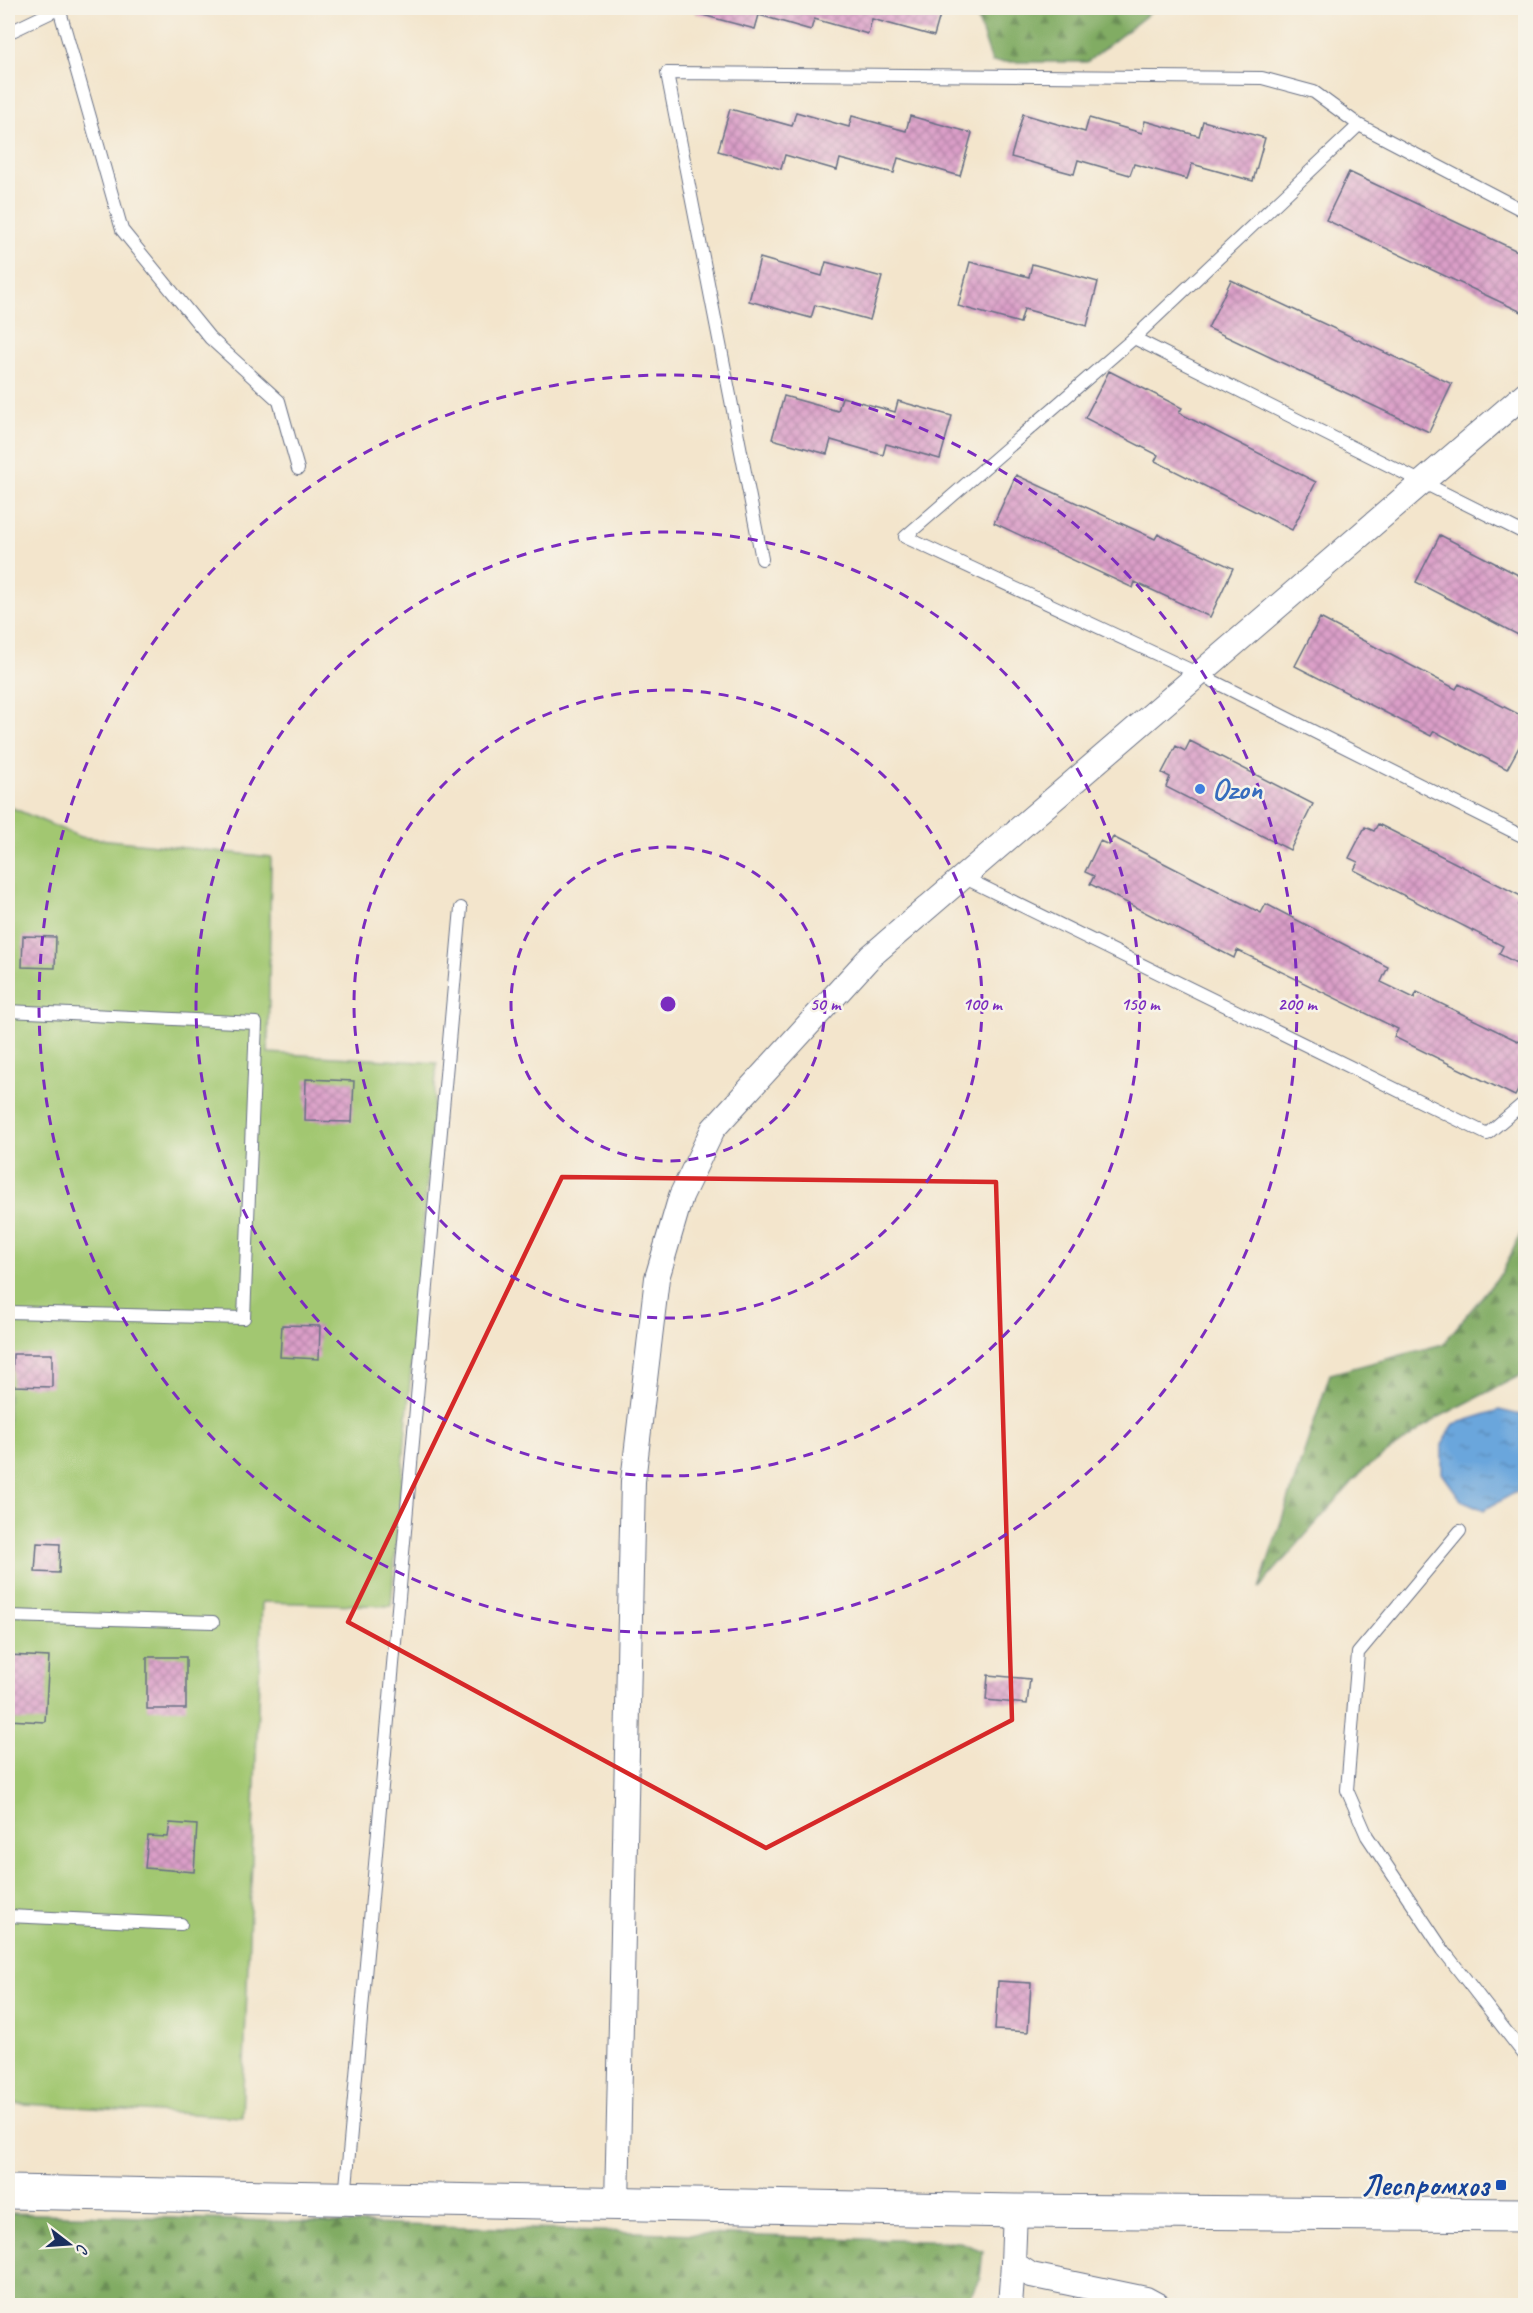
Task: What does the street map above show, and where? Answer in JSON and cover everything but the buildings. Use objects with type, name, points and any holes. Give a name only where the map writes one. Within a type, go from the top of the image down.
[{"type":"main road","points":[[8,2192],[1015,2211],[1526,2215]]},
{"type":"street","points":[[617,2204],[633,1480],[657,1278],[681,1196],[713,1129],[871,956],[1526,393]]},
{"type":"street","points":[[1010,2306],[1015,2211]]},
{"type":"street","points":[[1013,2263],[1031,2275],[1146,2299],[1160,2306]]},
{"type":"lane","points":[[8,33],[60,8],[122,230],[210,338],[279,401],[298,469]]},
{"type":"lane","points":[[762,559],[667,73],[1262,78],[1314,92],[1359,125],[1526,212]]},
{"type":"lane","points":[[1359,125],[1134,338],[905,537],[1199,674],[1526,838]]},
{"type":"lane","points":[[1134,338],[1526,534]]},
{"type":"lane","points":[[963,877],[1487,1134],[1526,1101]]},
{"type":"lane","points":[[345,2199],[461,908]]},
{"type":"lane","points":[[8,1011],[256,1023],[244,1318],[8,1312]]},
{"type":"lane","points":[[1460,1531],[1358,1653],[1347,1790],[1367,1836],[1443,1950],[1526,2057]]},
{"type":"lane","points":[[8,1616],[213,1622]]},
{"type":"lane","points":[[8,1916],[181,1924]]},
{"type":"highlighted area","points":[[562,1177],[996,1182],[1012,1720],[766,1848],[348,1622]]},
{"type":"green space","points":[[974,8],[1156,8],[1087,62],[992,62]]},
{"type":"green space","points":[[8,806],[80,837],[271,857],[268,1053],[437,1063],[391,1606],[262,1602],[242,2117],[8,2103]]},
{"type":"green space","points":[[1525,1224],[1525,1373],[1437,1418],[1363,1470],[1259,1588],[1330,1374],[1443,1344],[1503,1271]]},
{"type":"green space","points":[[8,2213],[960,2242],[983,2251],[980,2278],[968,2300],[701,2306],[8,2306]]},
{"type":"water","points":[[1499,1410],[1525,1416],[1525,1480],[1518,1491],[1484,1510],[1461,1500],[1442,1473],[1442,1445],[1454,1424]]},
{"type":"place","name":"Ozon","points":[[1200,789]]},
{"type":"place","name":"Леспромхоз","points":[[1501,2185]]}]
